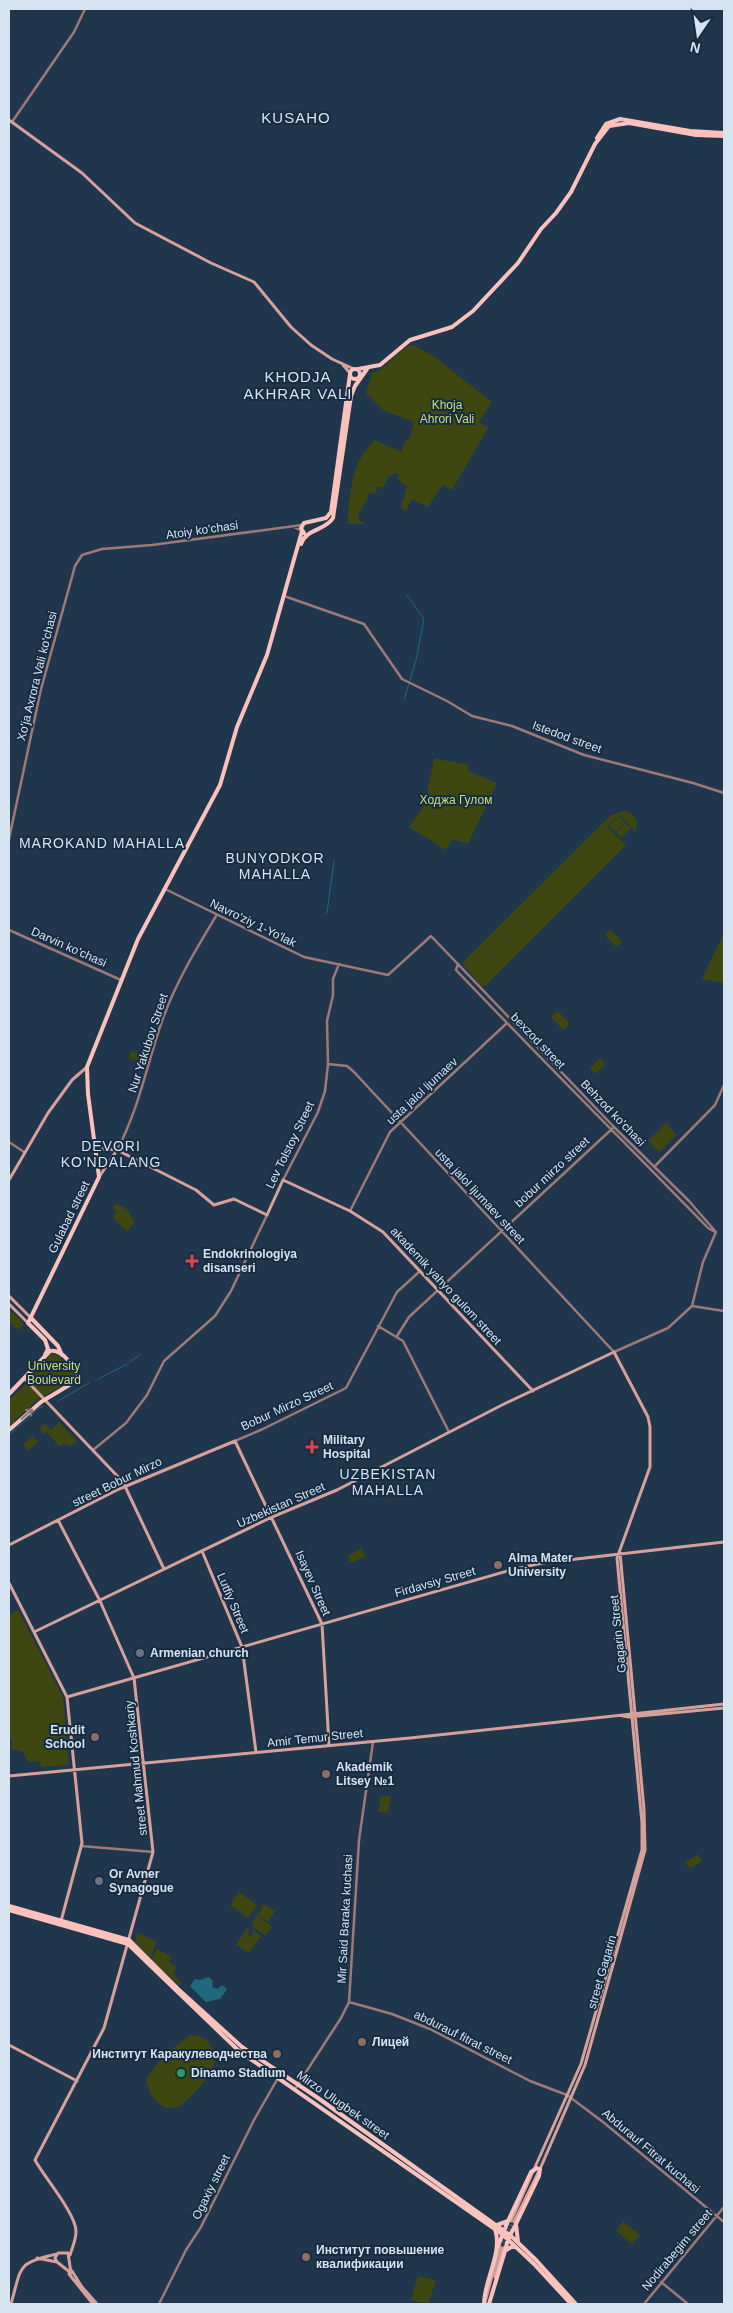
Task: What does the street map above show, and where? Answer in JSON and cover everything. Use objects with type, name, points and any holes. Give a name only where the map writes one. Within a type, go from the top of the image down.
[{"type":"main road","points":[[11,121],[82,173],[135,223],[259,285],[297,332],[320,351],[356,369],[367,369],[384,363],[410,340],[452,327],[473,311],[518,263],[541,229],[556,213],[571,192],[601,129],[606,124],[620,119],[690,132],[724,134]]},
{"type":"main road","points":[[341,363],[354,378],[367,369]]},
{"type":"main road","points":[[295,558],[302,525],[326,518],[331,512],[350,374],[356,369]]},
{"type":"main road","points":[[302,531],[309,533],[326,526],[333,518],[347,419],[359,376],[356,369]]},
{"type":"main road","points":[[355,386],[367,369]]},
{"type":"main road","points":[[295,558],[302,540],[309,533],[312,526],[308,523]]},
{"type":"main road","name":"Gulabad street","points":[[28,1323],[100,1177],[94,1148],[88,1067],[138,939],[220,785],[236,726],[268,655],[295,558]]},
{"type":"main road","points":[[9,1180],[48,1114],[72,1080],[88,1067]]},
{"type":"main road","points":[[94,1148],[117,1150],[202,1194],[214,1205],[234,1199],[267,1215]]},
{"type":"main road","name":"Nur Yakubov Street","points":[[100,1177],[117,1150]]},
{"type":"main road","name":"akademik yahyo gulom street","points":[[283,1180],[350,1211],[383,1232],[533,1391]]},
{"type":"main road","name":"Lev Tolstoy Street","points":[[267,1215],[283,1180]]},
{"type":"main road","points":[[9,1296],[58,1346],[62,1355],[73,1367],[76,1378],[71,1384],[45,1399],[9,1430]]},
{"type":"main road","points":[[9,1304],[45,1340],[48,1349],[45,1355],[9,1394]]},
{"type":"main road","points":[[45,1355],[54,1351],[62,1355]]},
{"type":"main road","points":[[614,1352],[648,1417],[652,1456],[648,1474],[617,1558],[618,1584],[634,1715]]},
{"type":"main road","name":"Uzbekistan Street","points":[[35,1633],[100,1599],[272,1517],[334,1491],[449,1432],[614,1352]]},
{"type":"main road","points":[[25,1378],[125,1487],[164,1569]]},
{"type":"main road","name":"street Bobur Mirzo","points":[[9,1545],[153,1473],[235,1440]]},
{"type":"main road","name":"Isayev Street","points":[[235,1440],[322,1624],[329,1745]]},
{"type":"main road","name":"street Mahmud Koshkariy","points":[[58,1520],[100,1599],[134,1678],[145,1763],[153,1852],[104,2028],[35,2160],[74,2222],[76,2233],[73,2245]]},
{"type":"main road","name":"Firdavsiy Street","points":[[67,1697],[511,1570],[542,1563],[724,1542]]},
{"type":"main road","name":"Lutfiy Street","points":[[202,1551],[242,1647],[256,1752]]},
{"type":"main road","points":[[9,1583],[67,1697],[76,1769],[81,1846],[61,1922]]},
{"type":"main road","name":"Amir Temur Street","points":[[9,1776],[724,1706]]},
{"type":"main road","name":"street Gagarin","points":[[538,2168],[581,2064],[642,1850],[643,1834],[634,1715]]},
{"type":"main road","name":"street Gagarin","points":[[538,2168],[585,2065],[645,1850],[646,1834],[634,1715]]},
{"type":"main road","name":"Mirzo Ulugbek street","points":[[9,1906],[129,1942],[230,2036],[296,2087],[504,2233],[576,2304]]},
{"type":"main road","name":"Mirzo Ulugbek street","points":[[9,1910],[61,1922]]},
{"type":"main road","name":"Mirzo Ulugbek street","points":[[129,1942],[230,2043],[278,2077],[296,2087]]},
{"type":"main road","points":[[9,2045],[77,2081]]},
{"type":"main road","points":[[487,2304],[484,2296],[501,2249],[508,2237],[512,2222],[532,2172],[538,2168],[540,2176],[512,2222],[504,2233],[501,2249],[487,2304]]},
{"type":"main road","points":[[501,2249],[496,2227],[512,2222]]},
{"type":"main road","points":[[501,2249],[518,2246],[512,2222]]},
{"type":"main road","points":[[12,2304],[22,2268],[30,2260],[65,2252],[73,2245]]},
{"type":"main road","points":[[73,2245],[70,2255],[70,2272],[76,2284],[93,2304]]},
{"type":"main road","name":"Mirzo Ulugbek street","points":[[518,2246],[570,2304]]},
{"type":"main road","points":[[65,2252],[70,2255]]},
{"type":"main road","points":[[57,2262],[55,2258],[58,2254]]},
{"type":"main road","points":[[37,2258],[57,2262],[70,2272],[97,2304]]},
{"type":"street","points":[[11,121],[74,32],[85,9]]},
{"type":"street","points":[[288,525],[302,531]]},
{"type":"street","name":"Atoiy ko'chasi","points":[[117,547],[196,540],[288,525],[302,525]]},
{"type":"street","name":"Xo'ja Axrora Vali ko'chasi","points":[[9,839],[41,689],[75,566],[78,559],[85,553],[117,547]]},
{"type":"street","name":"Istedod street","points":[[284,596],[364,624],[402,679],[447,701],[472,716],[512,726],[584,755],[693,783],[724,793]]},
{"type":"street","name":"Navro'ziy 1-Yo'lak","points":[[164,888],[304,957],[388,975],[430,936],[458,964]]},
{"type":"street","name":"Nur Yakubov Street","points":[[117,1150],[134,1116],[157,1037],[171,998],[185,966],[216,915]]},
{"type":"street","name":"Darvin ko'chasi","points":[[9,930],[121,980]]},
{"type":"street","name":"Lev Tolstoy Street","points":[[283,1180],[318,1112],[325,1090],[328,1064],[327,1021],[333,995],[333,979],[339,964]]},
{"type":"street","name":"bexzod street","points":[[560,1071],[458,964],[456,970],[610,1130],[708,1228],[716,1232]]},
{"type":"street","name":"usta jalol ljumaev","points":[[350,1211],[389,1134],[507,1022]]},
{"type":"street","name":"usta jalol ljumaev street","points":[[328,1064],[347,1066],[614,1352]]},
{"type":"street","name":"Behzod ko'chasi","points":[[560,1071],[689,1201],[716,1232]]},
{"type":"street","points":[[652,1171],[715,1104],[724,1085]]},
{"type":"street","name":"bobur mirzo street","points":[[397,1336],[410,1318],[614,1127]]},
{"type":"street","points":[[9,1142],[24,1152]]},
{"type":"street","points":[[93,1450],[130,1418],[147,1395],[164,1361],[215,1316],[231,1291],[267,1215]]},
{"type":"street","points":[[614,1352],[668,1328],[692,1306],[704,1262],[716,1232]]},
{"type":"street","name":"Bobur Mirzo Street","points":[[235,1440],[264,1429],[346,1388],[397,1292],[420,1271]]},
{"type":"street","points":[[692,1306],[724,1310]]},
{"type":"street","points":[[378,1326],[397,1336],[411,1354],[449,1432]]},
{"type":"street","name":"Mir Said Baraka kuchasi","points":[[296,2087],[341,2018],[349,2002],[359,1840],[373,1741]]},
{"type":"street","points":[[81,1846],[153,1852]]},
{"type":"street","name":"abdurauf fitrat street","points":[[349,2002],[384,2012],[430,2029],[530,2081],[567,2095]]},
{"type":"street","name":"Ogaxiy street","points":[[159,2304],[278,2077]]},
{"type":"street","name":"Abdurauf Fitrat kuchasi","points":[[567,2095],[603,2122],[724,2222]]},
{"type":"street","name":"Nodirabegim street","points":[[644,2304],[724,2207]]},
{"type":"street","points":[[661,2282],[688,2304]]},
{"type":"green space","name":"Khoja Ahrori Vali","points":[[413,345],[433,356],[492,402],[479,422],[488,428],[452,490],[442,485],[428,507],[412,499],[406,511],[401,507],[407,486],[398,480],[399,474],[394,473],[392,476],[389,475],[383,488],[379,486],[374,494],[369,492],[367,500],[359,513],[359,520],[365,524],[347,524],[353,480],[359,462],[365,452],[374,440],[402,452],[405,441],[410,438],[414,422],[383,410],[366,393],[372,373],[384,367],[402,350]]},
{"type":"green space","name":"Ходжа Гулом","points":[[434,758],[469,765],[468,771],[497,783],[468,844],[453,839],[446,850],[409,827],[425,804]]},
{"type":"green space","points":[[625,811],[632,814],[637,822],[636,832],[620,815],[607,827],[626,845],[485,986],[481,986],[462,963],[611,815]]},
{"type":"green space","points":[[619,816],[625,822],[615,832],[609,826]]},
{"type":"green space","points":[[625,823],[631,828],[621,838],[616,832]]},
{"type":"green space","points":[[611,930],[622,942],[616,947],[605,935]]},
{"type":"green space","points":[[724,933],[724,983],[702,979]]},
{"type":"green space","points":[[558,1011],[570,1024],[563,1030],[551,1017]]},
{"type":"green space","points":[[131,1051],[146,1056],[143,1063],[129,1058]]},
{"type":"green space","points":[[600,1058],[605,1064],[595,1074],[590,1068]]},
{"type":"green space","points":[[666,1123],[677,1135],[659,1152],[648,1141]]},
{"type":"green space","points":[[115,1204],[125,1208],[133,1220],[134,1223],[127,1232],[113,1218],[116,1212],[113,1208]]},
{"type":"green space","points":[[9,1309],[24,1324],[18,1330],[9,1322]]},
{"type":"green space","name":"University Boulevard","points":[[51,1354],[57,1355],[68,1366],[72,1372],[73,1380],[37,1400],[9,1426],[9,1400],[24,1386]]},
{"type":"green space","points":[[59,1422],[77,1441],[71,1446],[65,1444],[59,1446],[47,1432],[44,1434],[39,1429],[45,1423],[51,1430]]},
{"type":"green space","points":[[33,1436],[38,1442],[28,1451],[23,1445]]},
{"type":"green space","points":[[363,1549],[365,1557],[353,1562],[349,1561],[348,1556]]},
{"type":"green space","points":[[18,1610],[63,1697],[69,1765],[41,1767],[40,1761],[28,1762],[23,1752],[12,1749],[12,1739],[9,1739],[9,1615]]},
{"type":"green space","points":[[381,1795],[391,1797],[388,1813],[378,1811]]},
{"type":"green space","points":[[698,1854],[702,1861],[690,1869],[685,1863]]},
{"type":"green space","points":[[239,1892],[257,1905],[248,1918],[230,1905]]},
{"type":"green space","points":[[264,1904],[275,1911],[268,1922],[258,1915]]},
{"type":"green space","points":[[257,1915],[272,1927],[265,1935],[253,1927],[252,1923]]},
{"type":"green space","points":[[247,1928],[249,1929],[248,1936],[253,1935],[253,1930],[261,1936],[249,1953],[236,1945]]},
{"type":"green space","points":[[137,1933],[156,1941],[151,1958],[135,1942]]},
{"type":"green space","points":[[157,1949],[172,1957],[169,1962],[177,1967],[173,1973],[181,1983],[180,1986],[152,1960]]},
{"type":"green space","name":"Dinamo Stadium","points":[[190,2035],[207,2041],[214,2051],[214,2064],[207,2078],[181,2105],[166,2108],[152,2096],[146,2079],[163,2056]]},
{"type":"green space","points":[[623,2221],[640,2235],[632,2244],[616,2231]]},
{"type":"green space","points":[[419,2276],[436,2280],[428,2304],[411,2300]]},
{"type":"water","points":[[209,1977],[212,1980],[213,1988],[218,1989],[222,1985],[227,1989],[220,1999],[206,2002],[190,1986],[195,1979],[200,1980]]},
{"type":"waterway","points":[[404,700],[416,660],[424,619],[407,595]]},
{"type":"waterway","points":[[327,913],[334,861]]},
{"type":"waterway","points":[[129,1362],[140,1355]]},
{"type":"waterway","points":[[108,1374],[127,1364]]},
{"type":"waterway","points":[[98,1379],[106,1375]]},
{"type":"waterway","points":[[58,1401],[89,1383]]},
{"type":"waterway","points":[[9,1435],[43,1406]]},
{"type":"tunnel","points":[[500,2247],[511,2221]]},
{"type":"tunnel","points":[[503,2248],[514,2222]]},
{"type":"place","name":"Endokrinologiya disanseri","points":[[192,1261]]},
{"type":"place","name":"Military Hospital","points":[[312,1447]]},
{"type":"place","name":"Alma Mater University","points":[[498,1565]]},
{"type":"place","name":"Armenian church","points":[[140,1653]]},
{"type":"place","name":"Erudit School","points":[[95,1737]]},
{"type":"place","name":"Akademik Litsey №1","points":[[326,1774]]},
{"type":"place","name":"Or Avner Synagogue","points":[[99,1881]]},
{"type":"place","name":"Лицей","points":[[362,2042]]},
{"type":"place","name":"Институт Каракулеводчества","points":[[277,2054]]},
{"type":"place","name":"Dinamo Stadium","points":[[181,2073]]},
{"type":"place","name":"Институт повышение квалификации","points":[[306,2257]]},
{"type":"district","name":"KUSAHO","points":[[296,117]]},
{"type":"district","name":"KHODJA AKHRAR VALI","points":[[298,384]]},
{"type":"district","name":"MAROKAND MAHALLA","points":[[102,843]]},
{"type":"district","name":"BUNYODKOR MAHALLA","points":[[275,866]]},
{"type":"district","name":"DEVORI KO'NDALANG","points":[[111,1154]]},
{"type":"district","name":"UZBEKISTAN MAHALLA","points":[[388,1482]]}]
